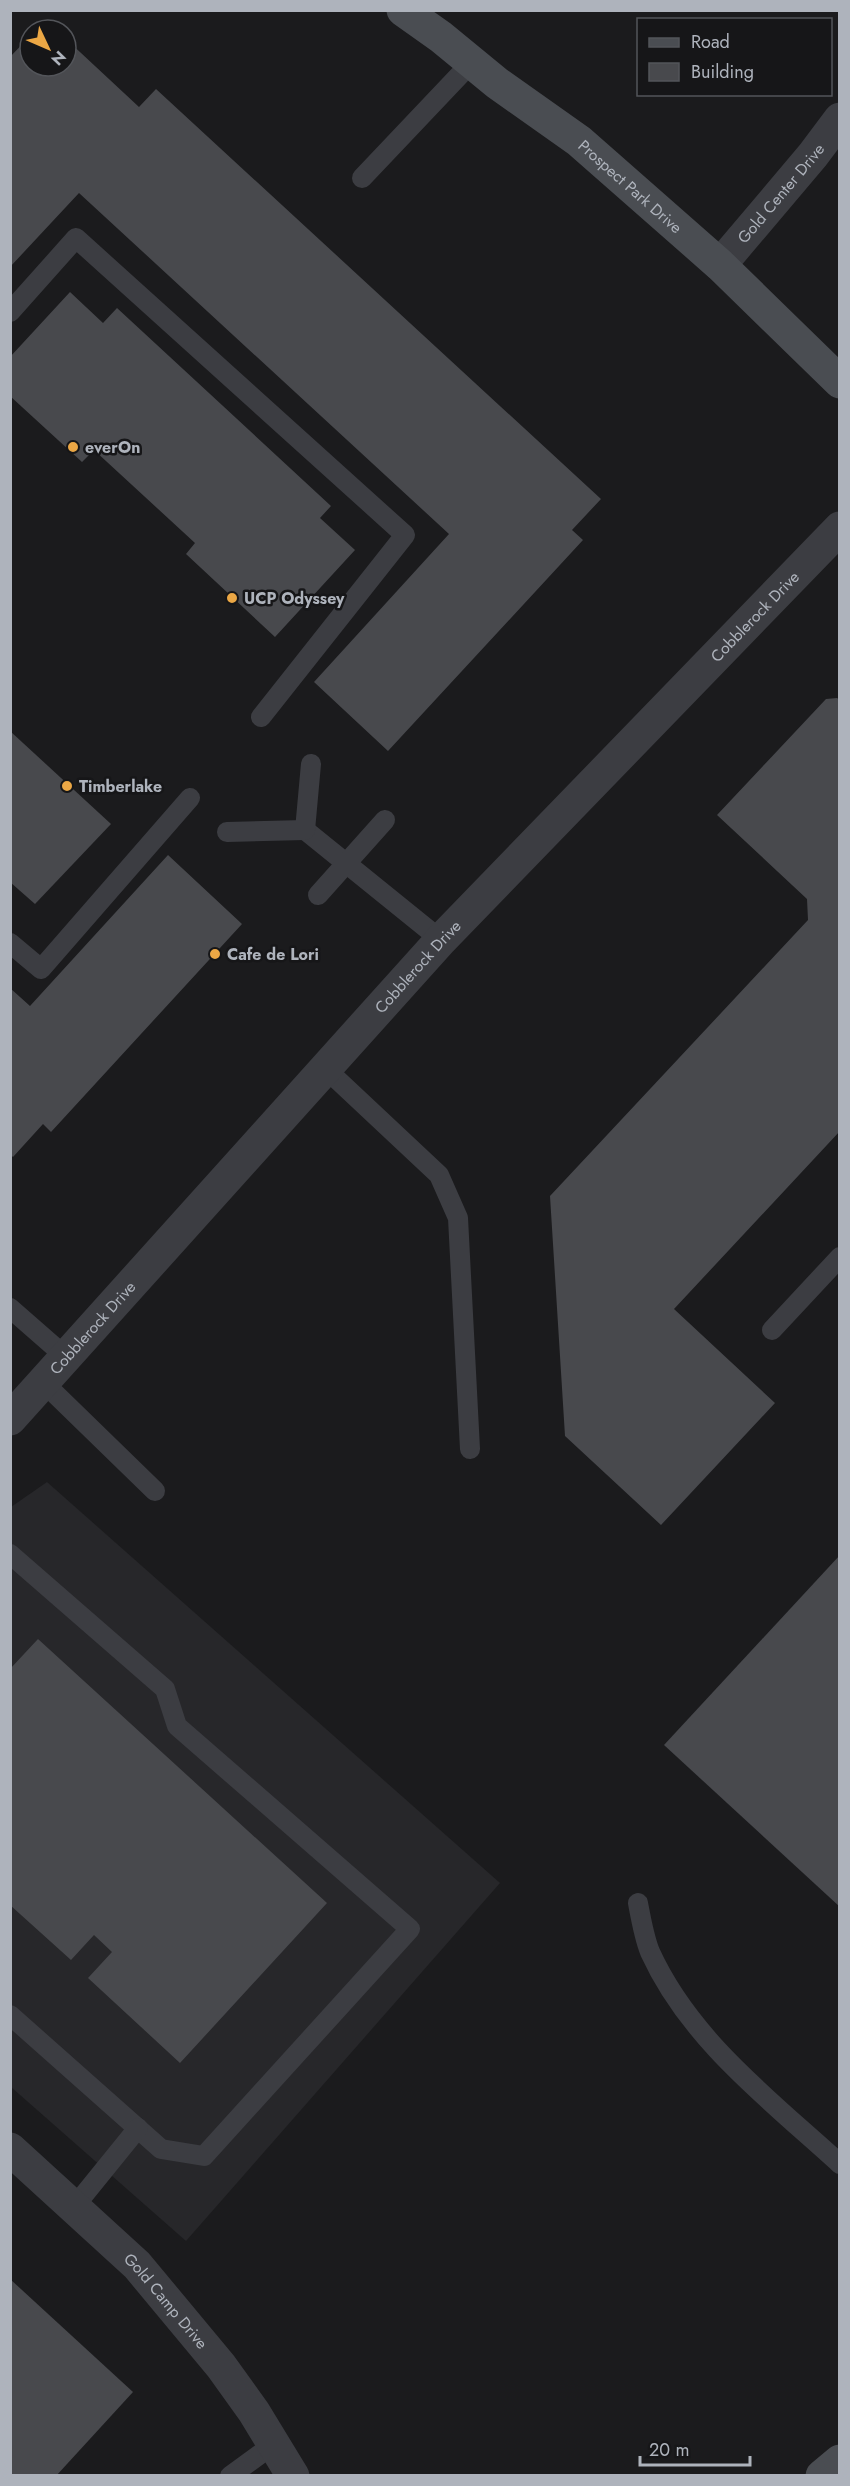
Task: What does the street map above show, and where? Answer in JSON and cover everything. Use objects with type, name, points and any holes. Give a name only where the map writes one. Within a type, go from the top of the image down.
[{"type":"street","name":"Prospect Park Drive","points":[[403,10],[441,37],[497,83],[579,141],[720,265],[840,382]]},
{"type":"street","name":"Gold Center Drive","points":[[720,265],[813,155],[840,119]]},
{"type":"street","name":"Cobblerock Drive","points":[[10,1419],[441,940],[840,528]]},
{"type":"street","name":"Gold Camp Drive","points":[[10,2149],[137,2265],[221,2366],[293,2475]]},
{"type":"lane","points":[[362,178],[472,62]]},
{"type":"lane","points":[[10,312],[76,238],[405,535],[261,717]]},
{"type":"lane","points":[[305,830],[311,764]]},
{"type":"lane","points":[[10,943],[40,969],[190,798]]},
{"type":"lane","points":[[318,895],[385,820]]},
{"type":"lane","points":[[227,832],[305,830],[441,940]]},
{"type":"lane","points":[[326,1069],[439,1175],[458,1218],[470,1449]]},
{"type":"lane","points":[[772,1330],[840,1257]]},
{"type":"lane","points":[[10,1308],[66,1357]]},
{"type":"lane","points":[[43,1382],[155,1491]]},
{"type":"lane","points":[[10,2015],[161,2149],[204,2156],[410,1929],[177,1726],[165,1689],[12,1559]]},
{"type":"lane","points":[[638,1903],[649,1950],[677,2001],[718,2052],[840,2164]]},
{"type":"lane","points":[[74,2207],[138,2128]]},
{"type":"lane","points":[[230,2475],[274,2444]]},
{"type":"shaded area","points":[[47,1482],[500,1883],[186,2241],[11,2087],[11,1507]]},
{"type":"building","points":[[18,49],[18,78],[78,78],[78,50],[139,107],[156,89],[601,499],[572,530],[583,540],[388,751],[314,682],[449,534],[79,193],[10,267],[10,57]]},
{"type":"building","points":[[70,292],[103,323],[117,308],[331,506],[320,518],[355,550],[275,637],[186,554],[195,543],[94,450],[82,462],[10,396],[10,357]]},
{"type":"building","points":[[826,699],[840,700],[840,1131],[674,1309],[775,1403],[661,1525],[565,1436],[550,1196],[808,920],[807,899],[717,815]]},
{"type":"building","points":[[10,731],[111,824],[35,904],[10,882]]},
{"type":"building","points":[[168,855],[242,924],[51,1132],[43,1124],[13,1157],[10,1154],[10,988],[30,1006]]},
{"type":"building","points":[[840,1555],[840,1907],[664,1745]]},
{"type":"building","points":[[38,1639],[327,1903],[180,2063],[88,1978],[112,1952],[94,1935],[71,1960],[10,1905],[10,1669]]},
{"type":"building","points":[[10,2279],[133,2392],[56,2476],[10,2476]]},
{"type":"place","name":"everOn","points":[[73,447]]},
{"type":"place","name":"UCP Odyssey","points":[[232,598]]},
{"type":"place","name":"Timberlake","points":[[67,786]]},
{"type":"place","name":"Cafe de Lori","points":[[215,954]]}]
